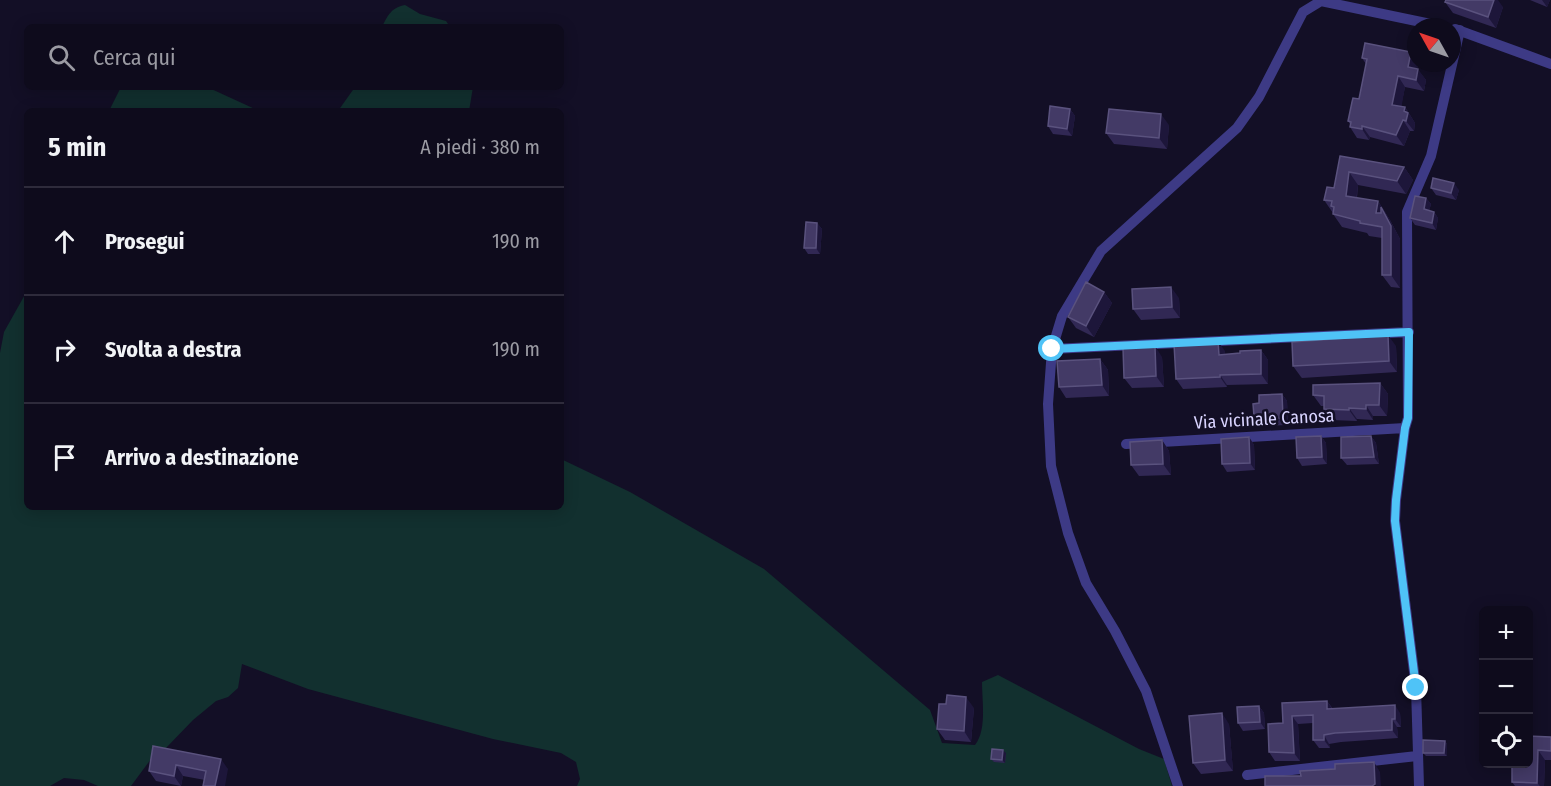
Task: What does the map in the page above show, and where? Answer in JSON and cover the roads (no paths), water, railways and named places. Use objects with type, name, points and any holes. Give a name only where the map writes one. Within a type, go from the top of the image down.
[{"type":"street","points":[[1178,786],[1146,691],[1115,631],[1086,583],[1068,533],[1051,466],[1048,404],[1052,349],[1062,316],[1101,251],[1237,128],[1250,113],[1303,12],[1321,1],[1407,19]]},
{"type":"street","points":[[1461,31],[1551,63]]},
{"type":"street","points":[[1419,786],[1416,688],[1395,521],[1408,418],[1407,212],[1431,156],[1448,72]]},
{"type":"street","points":[[1052,349],[1409,332]]},
{"type":"street","name":"Via vicinale Canosa","points":[[1125,444],[1405,428]]},
{"type":"street","points":[[1247,775],[1417,756]]}]
